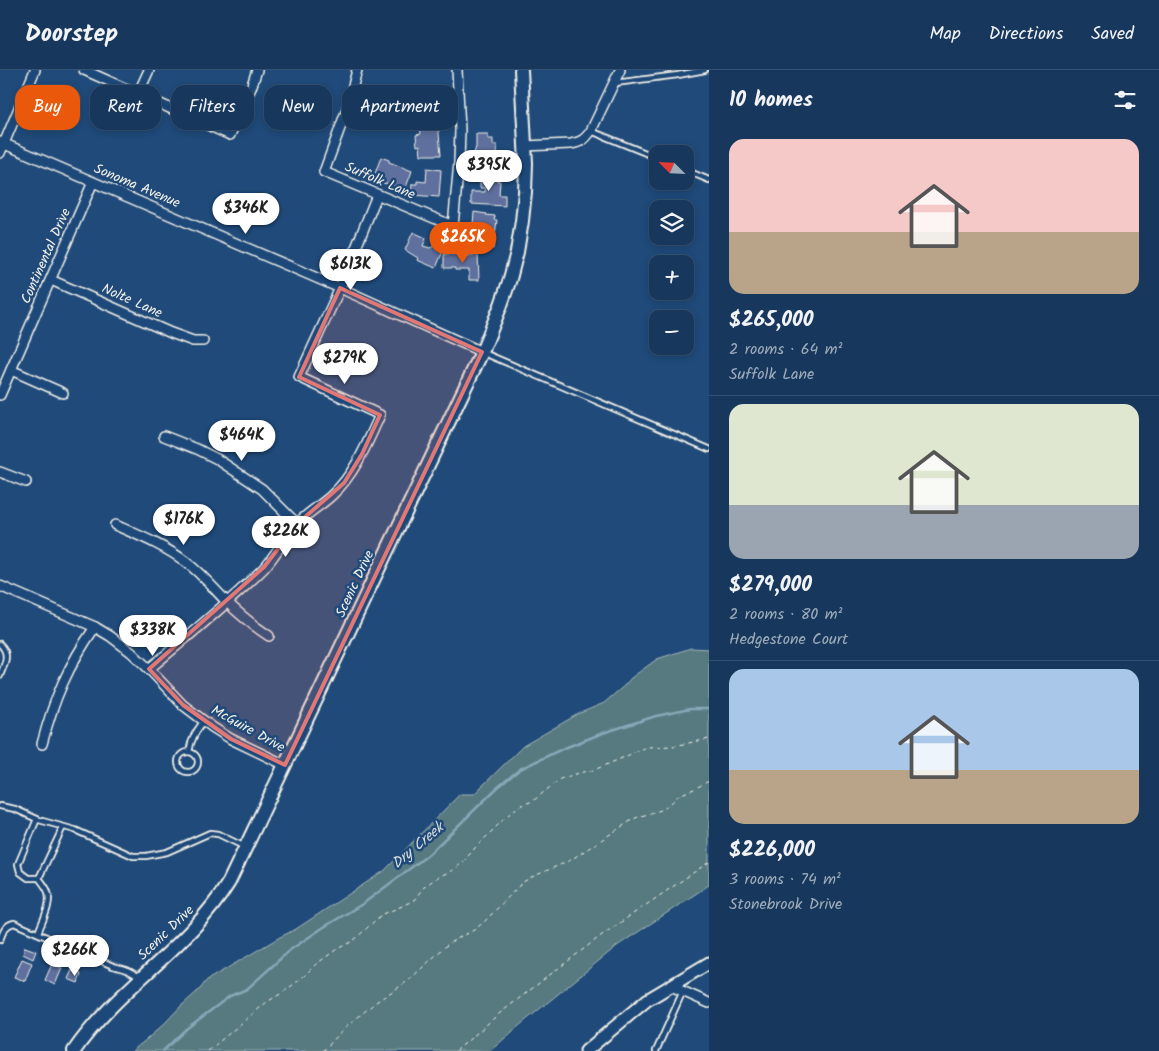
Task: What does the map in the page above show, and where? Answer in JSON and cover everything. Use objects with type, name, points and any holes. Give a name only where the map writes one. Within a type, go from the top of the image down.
[{"type":"main road","name":"Scenic Drive","points":[[74,1051],[92,1027],[194,929],[229,882],[482,352],[510,279],[522,221],[526,163],[521,70]]},
{"type":"street","points":[[0,153],[2,142],[35,70]]},
{"type":"street","points":[[84,70],[118,85]]},
{"type":"street","points":[[142,85],[149,70]]},
{"type":"street","points":[[161,104],[230,135],[257,70]]},
{"type":"street","name":"Suffolk Lane","points":[[357,70],[347,109],[324,172],[453,226],[460,130],[457,70]]},
{"type":"street","points":[[524,146],[561,145],[585,139],[620,70]]},
{"type":"street","name":"Sonoma Avenue","points":[[2,142],[340,288],[482,352]]},
{"type":"street","name":"Continental Drive","points":[[0,395],[93,182]]},
{"type":"street","points":[[149,669],[227,602],[264,567],[297,524],[344,484],[362,454],[380,415],[300,377],[340,288],[378,195]]},
{"type":"street","name":"Nolte Lane","points":[[51,280],[171,334],[193,341],[203,341]]},
{"type":"street","points":[[11,370],[63,393]]},
{"type":"street","points":[[164,436],[217,459],[262,490],[297,524]]},
{"type":"street","points":[[0,472],[26,482]]},
{"type":"street","points":[[115,525],[150,540],[186,562],[251,625],[269,636]]},
{"type":"street","name":"McGuire Drive","points":[[0,586],[94,627],[110,636],[131,652],[178,700],[204,721],[231,739],[285,765]]},
{"type":"street","points":[[42,744],[57,694],[82,645],[94,627]]},
{"type":"street","points":[[586,1051],[647,1000],[709,963]]},
{"type":"street","points":[[671,986],[709,1003]]},
{"type":"lane","points":[[614,83],[705,70]]},
{"type":"lane","points":[[591,130],[649,154]]},
{"type":"lane","points":[[694,174],[709,180]]},
{"type":"lane","points":[[482,352],[709,450]]},
{"type":"lane","points":[[0,644],[7,656],[0,676]]},
{"type":"lane","points":[[189,752],[194,733],[204,721]]},
{"type":"lane","points":[[189,752],[196,756],[198,763],[194,770],[187,773],[180,769],[178,761],[181,754],[189,752]]},
{"type":"lane","points":[[0,806],[15,808],[37,819],[75,830],[133,856],[146,856],[167,852],[210,833],[218,834],[246,847]]},
{"type":"lane","points":[[37,819],[18,864],[20,872],[28,878],[39,878]]},
{"type":"lane","points":[[39,878],[63,826]]},
{"type":"lane","points":[[38,933],[48,903],[48,892],[39,878]]},
{"type":"lane","points":[[0,940],[4,929],[14,923],[113,966],[127,970],[141,978]]},
{"type":"lane","points":[[656,1051],[683,991]]},
{"type":"path","points":[[208,1051],[267,1002],[302,978],[337,948],[353,941],[381,915],[414,900],[423,888],[436,878],[455,869],[464,862],[508,814],[519,806],[533,801],[560,780],[594,770],[643,748],[673,746],[709,739]]},
{"type":"path","points":[[323,1051],[345,1028],[376,1002],[408,981],[449,943],[474,930],[484,922],[523,882],[532,876],[569,861],[632,820],[661,810],[679,795],[709,780]]},
{"type":"path","points":[[456,1051],[500,1013],[602,936],[709,862]]},
{"type":"highlighted area","points":[[340,288],[482,352],[285,765],[231,739],[183,705],[149,669],[264,567],[297,524],[344,483],[362,454],[380,415],[299,377]]},
{"type":"green space","points":[[691,648],[709,649],[709,885],[617,946],[490,1051],[132,1051],[165,1023],[207,980],[296,929],[384,871],[460,794],[474,794],[523,746],[578,714],[604,703],[631,678],[657,659]]},
{"type":"building","points":[[421,130],[439,130],[441,155],[421,155],[420,145],[417,146],[416,135],[421,134]]},
{"type":"building","points":[[476,134],[488,134],[488,139],[493,139],[493,145],[497,145],[498,170],[483,170],[483,166],[477,166],[477,161],[474,161]]},
{"type":"building","points":[[381,157],[412,171],[405,190],[373,179]]},
{"type":"building","points":[[427,168],[441,170],[439,197],[411,195],[412,184],[417,184],[417,181],[426,182]]},
{"type":"building","points":[[491,173],[495,173],[495,177],[498,177],[497,181],[500,181],[499,195],[505,195],[505,206],[471,204],[471,192],[485,192],[485,188],[480,188],[480,175],[491,175]]},
{"type":"building","points":[[474,212],[495,216],[494,220],[497,220],[493,249],[474,248],[479,225],[473,224]]},
{"type":"building","points":[[413,232],[426,238],[423,246],[430,248],[434,246],[443,251],[436,268],[417,260],[418,258],[405,250]]},
{"type":"building","points":[[444,254],[458,254],[458,257],[478,255],[479,280],[469,280],[469,270],[444,268]]},
{"type":"building","points":[[25,947],[36,951],[33,959],[23,954]]},
{"type":"building","points":[[22,959],[32,963],[25,981],[14,977]]},
{"type":"building","points":[[52,964],[62,968],[55,985],[45,980]]},
{"type":"building","points":[[72,970],[81,974],[78,983],[68,979]]},
{"type":"waterway","name":"Dry Creek","points":[[163,1051],[186,1029],[230,996],[247,989],[290,950],[364,903],[428,855],[497,788],[520,769],[562,749],[603,733],[656,716],[690,709],[709,709]]}]
